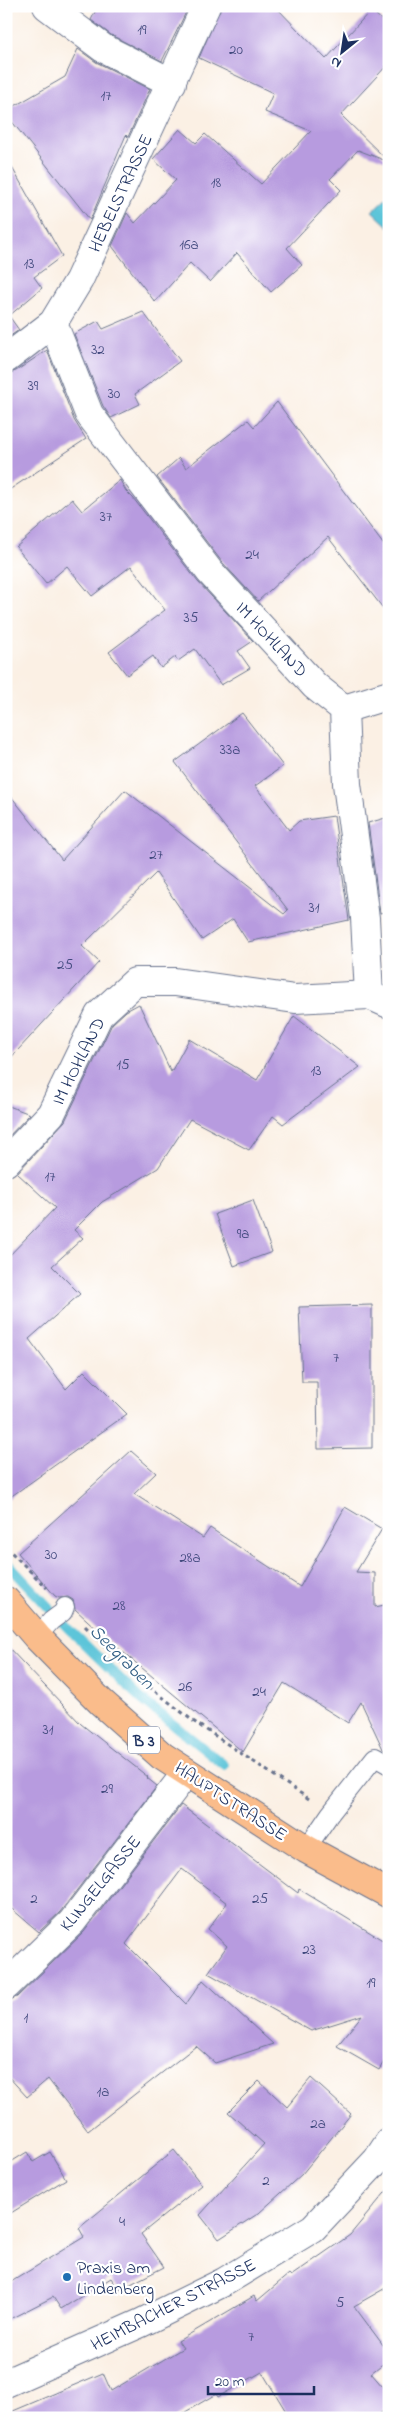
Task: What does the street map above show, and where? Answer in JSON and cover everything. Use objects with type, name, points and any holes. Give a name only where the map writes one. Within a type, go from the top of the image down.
[{"type":"main road","name":"HAUPTSTRASSE","points":[[6,1601],[54,1619],[101,1702],[162,1756],[306,1849],[389,1894]]},
{"type":"street","points":[[47,6],[103,48],[172,83]]},
{"type":"street","name":"HEBELSTRASSE","points":[[6,359],[53,323],[79,280],[172,83],[206,6]]},
{"type":"street","name":"IM HOHLAND","points":[[6,1162],[51,1114],[99,1014],[135,982],[175,982],[294,999],[379,999],[365,918],[348,784],[344,709],[315,686],[210,572],[89,414],[53,323]]},
{"type":"street","points":[[344,709],[389,695]]},
{"type":"street","name":"KLINGELGASSE","points":[[6,1986],[72,1922],[186,1773]]},
{"type":"street","name":"HEIMBACHER STRASSE","points":[[6,2383],[141,2323],[224,2282],[314,2228],[376,2160],[389,2142]]},
{"type":"lane","points":[[306,1849],[330,1814],[375,1757],[389,1764]]},
{"type":"path","points":[[6,1547],[54,1619],[132,1673],[193,1721],[330,1814]]},
{"type":"water","points":[[389,197],[389,227],[372,211]]},
{"type":"building","points":[[98,6],[189,6],[162,61],[111,35],[91,20]]},
{"type":"building","points":[[221,6],[275,6],[326,59],[371,10],[389,27],[389,63],[341,115],[389,162],[358,150],[330,179],[341,190],[287,248],[302,265],[271,292],[237,253],[210,282],[190,263],[155,302],[112,246],[127,213],[135,223],[176,180],[153,159],[180,129],[196,143],[205,134],[261,184],[311,131],[265,112],[273,93],[199,58]]},
{"type":"building","points":[[78,49],[96,62],[150,89],[128,137],[126,135],[90,220],[6,114],[6,111],[65,77]]},
{"type":"building","points":[[6,157],[62,256],[34,277],[42,288],[9,316],[19,330],[6,339]]},
{"type":"building","points":[[143,312],[180,361],[135,394],[140,404],[111,418],[103,406],[74,334],[98,321],[103,329]]},
{"type":"building","points":[[47,350],[74,420],[86,439],[6,492],[6,374],[16,371]]},
{"type":"building","points":[[277,402],[389,552],[389,616],[328,537],[258,601],[222,562],[157,477],[179,458],[186,468],[248,420],[254,427]]},
{"type":"building","points":[[120,480],[126,491],[198,582],[253,641],[238,651],[250,668],[221,685],[195,649],[178,661],[175,657],[161,668],[153,656],[127,675],[109,652],[165,610],[131,566],[92,596],[67,566],[46,584],[16,547],[72,499],[82,511]]},
{"type":"building","points":[[242,713],[283,766],[255,786],[289,830],[299,821],[334,816],[349,920],[248,942],[233,919],[202,940],[156,873],[82,946],[99,962],[6,1063],[6,790],[62,860],[125,790],[284,914],[288,910],[175,762]]},
{"type":"building","points":[[389,817],[389,911],[380,913],[368,823]]},
{"type":"building","points":[[139,1004],[171,1072],[189,1039],[257,1080],[294,1016],[360,1067],[283,1124],[273,1116],[249,1150],[190,1119],[158,1168],[102,1202],[74,1230],[83,1238],[52,1266],[80,1294],[29,1339],[66,1389],[84,1371],[127,1414],[6,1500],[6,1259],[55,1208],[17,1173],[65,1121],[112,1024],[126,1011]]},
{"type":"building","points":[[6,1105],[30,1114],[6,1139]]},
{"type":"building","points":[[253,1200],[272,1252],[234,1266],[215,1214]]},
{"type":"building","points":[[372,1305],[372,1448],[318,1449],[317,1382],[302,1382],[299,1307]]},
{"type":"building","points":[[131,1451],[156,1473],[134,1494],[203,1538],[210,1528],[300,1587],[345,1507],[382,1529],[356,1572],[375,1573],[375,1607],[389,1604],[389,1753],[383,1749],[361,1702],[348,1723],[284,1683],[243,1752],[112,1643],[75,1609],[73,1600],[68,1597],[59,1598],[55,1596],[18,1553]]},
{"type":"building","points":[[6,1645],[81,1724],[157,1786],[60,1912],[39,1932],[6,1904]]},
{"type":"building","points":[[181,1805],[298,1893],[299,1889],[389,1944],[389,2053],[379,2070],[337,2046],[362,2015],[311,2031],[208,1973],[227,1946],[208,1929],[227,1903],[182,1869],[126,1944],[186,2004],[203,1980],[273,2044],[215,2063],[196,2046],[88,2131],[48,2079],[27,2097],[6,2074],[6,2001],[17,1997],[84,1932]]},
{"type":"building","points":[[311,2078],[351,2114],[302,2174],[259,2213],[219,2239],[200,2215],[264,2144],[228,2112],[259,2081],[287,2107]]},
{"type":"building","points":[[174,2150],[202,2185],[141,2234],[164,2267],[119,2290],[111,2278],[61,2309],[53,2297],[6,2321],[6,2285],[84,2237],[79,2228]]},
{"type":"building","points":[[27,2152],[33,2162],[50,2152],[66,2179],[6,2216],[6,2165]]},
{"type":"building","points":[[389,2188],[389,2286],[354,2306],[389,2353],[389,2359],[371,2373],[389,2394],[389,2406],[375,2418],[290,2418],[262,2372],[218,2397],[216,2394],[175,2418],[6,2418],[6,2414],[103,2373],[111,2391],[183,2348],[178,2341],[254,2296],[257,2301],[289,2274],[291,2276],[350,2235]]},
{"type":"waterway","name":"Seegraben","points":[[6,1562],[70,1630],[140,1698],[224,1765]]},
{"type":"place","name":"Praxis am Lindenberg","points":[[67,2277]]}]
